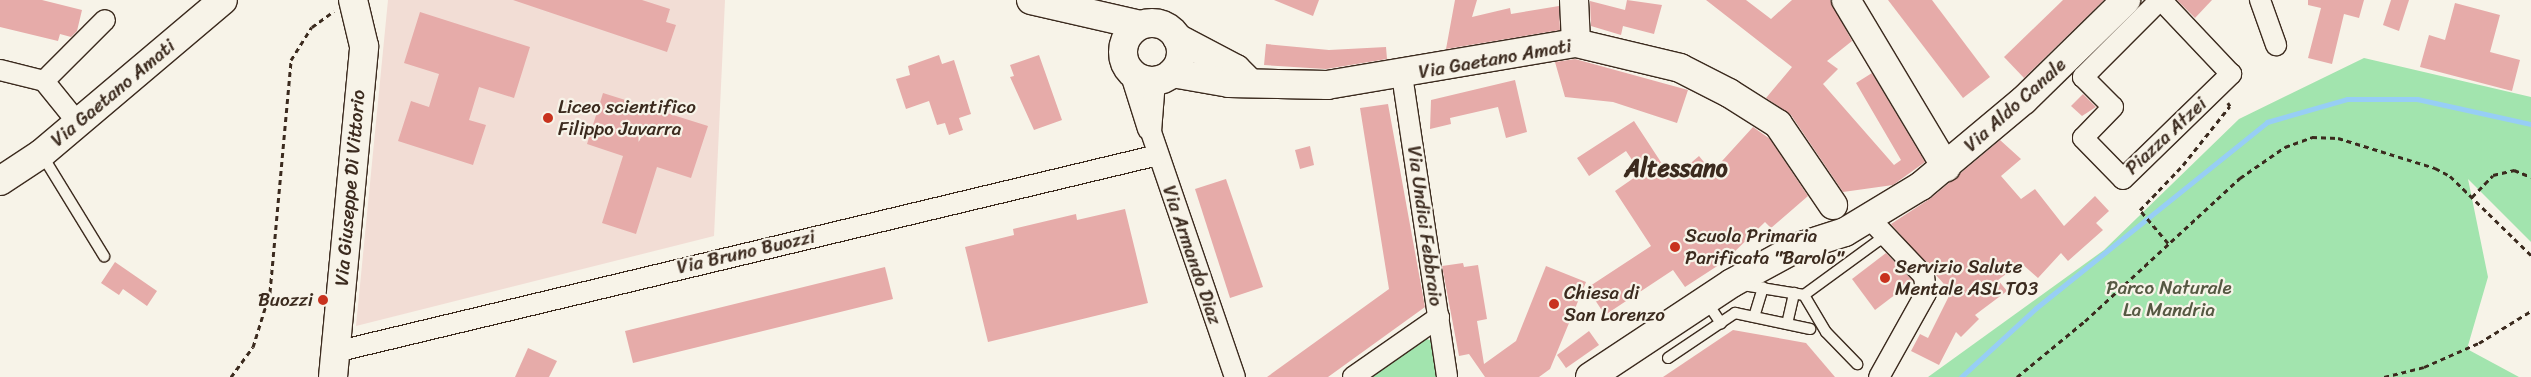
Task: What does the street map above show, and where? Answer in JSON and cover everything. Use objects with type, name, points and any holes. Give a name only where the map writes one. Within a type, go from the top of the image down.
[{"type":"street","name":"Via Gaetano Amati","points":[[0,181],[41,154],[222,0]]},
{"type":"street","name":"Via Giuseppe Di Vittorio","points":[[334,364],[364,46],[353,0]]},
{"type":"street","points":[[1030,0],[1140,25],[1165,26],[1177,38],[1236,69],[1248,80]]},
{"type":"street","points":[[1574,0],[1576,43]]},
{"type":"street","points":[[1846,0],[1946,167]]},
{"type":"street","name":"Via Aldo Canale","points":[[1590,377],[1674,338],[1706,300],[1732,283],[1849,219],[1895,199],[1946,167],[2024,100],[2126,0]]},
{"type":"street","name":"Piazza Atzei","points":[[2160,0],[2231,74],[2216,89],[2123,179],[2083,138],[2113,107],[2083,77],[2160,0]]},
{"type":"street","points":[[2260,0],[2276,45]]},
{"type":"street","points":[[1069,8],[1094,25],[1145,71]]},
{"type":"street","points":[[44,82],[105,20]]},
{"type":"street","points":[[1140,25],[1126,38],[1145,71]]},
{"type":"street","points":[[1145,71],[1181,54],[1177,38]]},
{"type":"street","name":"Via Gaetano Amati","points":[[1145,71],[1229,83],[1248,80],[1327,85],[1402,75],[1576,43],[1680,68],[1730,93],[1778,124],[1849,219]]},
{"type":"street","points":[[0,70],[44,82],[78,123]]},
{"type":"street","name":"Via Armando Diaz","points":[[1145,71],[1142,123],[1150,132],[1234,377]]},
{"type":"street","name":"Via Undici Febbraio","points":[[1402,75],[1447,377]]},
{"type":"street","name":"Via Bruno Buozzi","points":[[334,364],[1158,155]]},
{"type":"street","points":[[1849,219],[1924,276],[1926,293],[1879,377]]},
{"type":"street","points":[[1353,377],[1439,317]]},
{"type":"lane","points":[[41,154],[104,256]]},
{"type":"lane","points":[[1787,324],[1799,294],[1878,241],[1849,219]]},
{"type":"lane","points":[[1732,283],[1799,294],[1826,332],[1857,364]]},
{"type":"lane","points":[[1754,317],[1763,287]]},
{"type":"lane","points":[[1706,300],[1720,323]]},
{"type":"lane","points":[[1668,358],[1674,338],[1720,323],[1735,314],[1810,329]]},
{"type":"path","points":[[231,377],[253,347],[270,292],[292,60],[312,27],[353,0]]},
{"type":"path","points":[[2168,243],[2140,210],[2230,106],[2216,89]]},
{"type":"path","points":[[2017,377],[2085,321],[2240,178],[2285,147],[2312,137],[2338,138],[2435,168],[2472,197],[2531,255]]},
{"type":"path","points":[[2472,197],[2493,175],[2514,170],[2531,177]]},
{"type":"path","points":[[2384,377],[2424,367],[2479,343],[2531,310]]},
{"type":"shaded area","name":"Liceo scientifico Filippo Juvarra","points":[[388,0],[725,0],[714,236],[356,326]]},
{"type":"green space","name":"Parco Naturale La Mandria","points":[[2364,58],[2531,97],[2531,242],[2468,179],[2488,277],[2467,349],[2519,377],[1928,377],[2104,250],[2239,119]]},
{"type":"green space","points":[[1417,335],[1432,341],[1437,377],[1362,377]]},
{"type":"building","points":[[0,0],[42,0],[82,10],[77,31],[71,37],[60,34],[58,41],[0,27]]},
{"type":"building","points":[[513,0],[642,0],[670,9],[666,22],[676,25],[667,52]]},
{"type":"building","points":[[1274,0],[1319,0],[1313,16]]},
{"type":"building","points":[[1455,0],[1477,0],[1472,17],[1510,8],[1511,14],[1559,6],[1560,30],[1446,49]]},
{"type":"building","points":[[1627,0],[1662,5],[1654,34],[1623,26],[1621,35],[1591,26],[1590,1],[1625,10]]},
{"type":"building","points":[[1706,0],[1746,0],[1771,19],[1792,0],[1830,0],[1852,41],[1827,61],[1838,69],[1823,84],[1894,165],[1901,160],[1856,83],[1872,73],[1925,162],[1893,185],[1843,192],[1791,115],[1766,98],[1792,67]]},
{"type":"building","points":[[1888,0],[1932,0],[1990,77],[1963,98]]},
{"type":"building","points":[[2063,0],[2104,0],[2024,78],[2004,57]]},
{"type":"building","points":[[2177,0],[2212,0],[2195,18]]},
{"type":"building","points":[[2308,0],[2364,0],[2359,18],[2344,14],[2332,64],[2308,58],[2321,8],[2308,5]]},
{"type":"building","points":[[2391,0],[2409,0],[2399,31],[2383,25]]},
{"type":"building","points":[[2455,3],[2500,15],[2490,52],[2520,60],[2512,91],[2420,67],[2429,35],[2445,40]]},
{"type":"building","points":[[420,12],[530,47],[514,98],[479,87],[469,120],[486,125],[473,165],[398,141],[411,101],[429,107],[439,74],[404,63]]},
{"type":"building","points":[[1266,44],[1329,50],[1386,47],[1387,59],[1326,69],[1264,65]]},
{"type":"building","points":[[939,55],[942,64],[954,60],[971,114],[959,118],[963,130],[949,135],[945,123],[937,125],[929,101],[906,109],[896,79],[910,75],[908,66]]},
{"type":"building","points":[[1039,55],[1062,120],[1034,130],[1010,77],[1014,76],[1010,65]]},
{"type":"building","points":[[1575,59],[1688,90],[1677,123],[1613,102],[1565,97],[1555,62]]},
{"type":"building","points":[[1515,80],[1527,132],[1506,138],[1498,107],[1450,118],[1451,124],[1430,129],[1431,100]]},
{"type":"building","points":[[603,93],[708,126],[691,178],[657,167],[636,234],[602,223],[623,156],[587,144]]},
{"type":"building","points":[[2083,94],[2096,107],[2082,116],[2071,106]]},
{"type":"building","points":[[1388,104],[1425,307],[1328,377],[1267,377],[1389,289],[1360,108]]},
{"type":"building","points":[[1634,121],[1672,179],[1699,156],[1712,172],[1753,127],[1770,139],[1808,196],[1771,228],[1765,222],[1725,261],[1685,287],[1673,270],[1605,315],[1587,288],[1651,246],[1615,191],[1641,173],[1626,151],[1589,176],[1577,158]]},
{"type":"building","points":[[2000,140],[2021,159],[2001,176],[2021,199],[2035,189],[2064,226],[2095,196],[2109,211],[2096,223],[2103,230],[2068,261],[2061,253],[2038,278],[2021,263],[1998,280],[2007,291],[1975,315],[1979,319],[1961,337],[1956,332],[1939,365],[1911,351],[1920,334],[1928,338],[1951,292],[1891,224],[1931,198]]},
{"type":"building","points":[[1310,146],[1314,165],[1300,169],[1295,150]]},
{"type":"building","points":[[1226,179],[1263,287],[1230,298],[1195,189]]},
{"type":"building","points":[[1125,209],[1148,303],[988,342],[965,247],[1014,235],[1013,229],[1076,214],[1077,220]]},
{"type":"building","name":"Servizio Salute Mentale ASL TO3","points":[[1886,253],[1913,281],[1875,310],[1852,279]]},
{"type":"building","points":[[115,262],[157,291],[147,306],[123,289],[119,295],[101,283]]},
{"type":"building","name":"Chiesa di San Lorenzo","points":[[1463,263],[1464,267],[1478,265],[1487,319],[1477,321],[1484,364],[1516,341],[1546,266],[1586,282],[1550,369],[1539,377],[1485,377],[1469,354],[1459,356],[1442,266]]},
{"type":"building","points":[[885,267],[893,299],[633,363],[625,331]]},
{"type":"building","points":[[1733,330],[1806,343],[1835,377],[1663,377]]},
{"type":"building","points":[[1589,331],[1599,345],[1566,368],[1557,355]]},
{"type":"building","points":[[528,348],[557,361],[549,377],[515,377]]},
{"type":"waterway","points":[[1961,377],[2036,308],[2267,122],[2347,99],[2417,99],[2531,124]]},
{"type":"place","name":"Liceo scientifico Filippo Juvarra","points":[[548,118]]},
{"type":"place","name":"Scuola Primaria Parificata \"Barolo\"","points":[[1675,247]]},
{"type":"place","name":"Servizio Salute Mentale ASL TO3","points":[[1885,278]]},
{"type":"place","name":"Buozzi","points":[[323,300]]},
{"type":"place","name":"Chiesa di San Lorenzo","points":[[1554,304]]},
{"type":"district","name":"Altessano","points":[[1676,169]]}]
